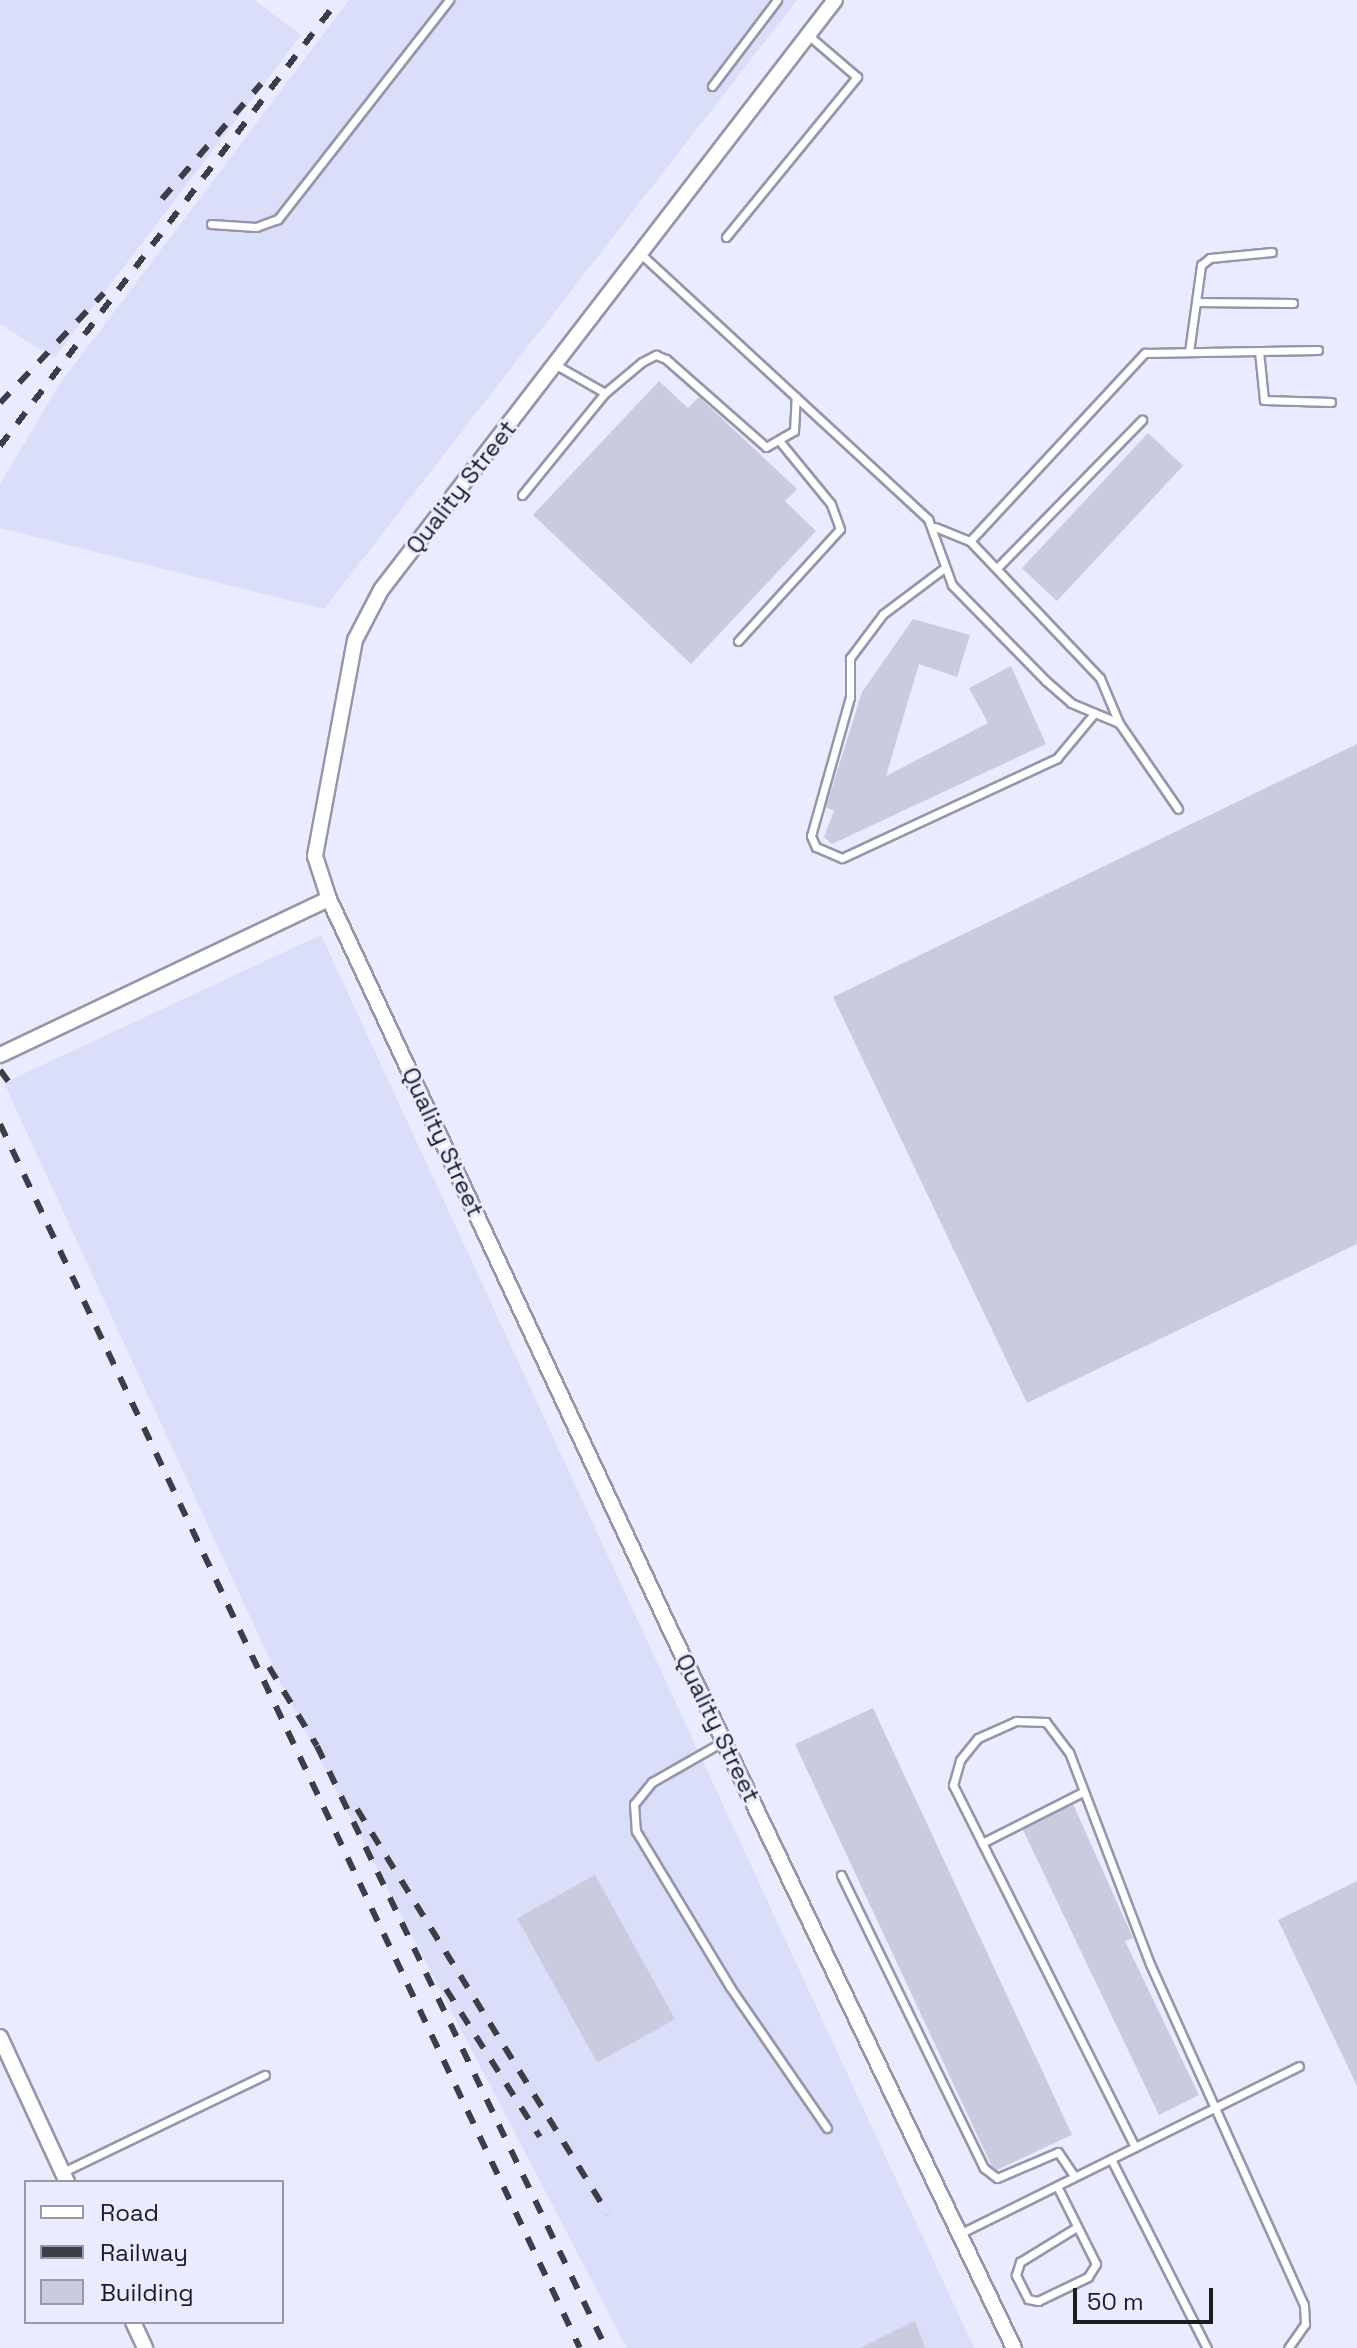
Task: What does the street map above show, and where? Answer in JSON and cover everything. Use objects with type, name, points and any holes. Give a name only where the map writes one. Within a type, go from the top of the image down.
[{"type":"street","name":"Quality Street","points":[[835,0],[643,256],[381,590],[355,640],[317,835],[318,875],[724,1741],[1014,2348]]},
{"type":"street","points":[[0,1055],[329,899]]},
{"type":"street","points":[[0,2037],[65,2177]]},
{"type":"street","points":[[134,2324],[145,2348]]},
{"type":"lane","points":[[211,224],[256,227],[278,219],[449,0]]},
{"type":"lane","points":[[712,86],[777,0]]},
{"type":"lane","points":[[726,237],[857,77],[808,35]]},
{"type":"lane","points":[[1189,352],[1201,265],[1210,258],[1272,252]]},
{"type":"lane","points":[[643,256],[935,527],[970,541],[998,567],[1107,687],[1119,723],[1178,809]]},
{"type":"lane","points":[[1196,302],[1293,303]]},
{"type":"lane","points":[[970,541],[1145,353],[1318,350]]},
{"type":"lane","points":[[1259,351],[1264,400],[1331,402]]},
{"type":"lane","points":[[522,495],[605,393],[656,355],[750,437],[766,447],[781,443],[794,431],[796,397]]},
{"type":"lane","points":[[556,365],[605,393]]},
{"type":"lane","points":[[998,567],[1142,420]]},
{"type":"lane","points":[[738,641],[840,529],[831,504],[781,443]]},
{"type":"lane","points":[[935,527],[943,569],[1046,681],[1093,715],[1119,723]]},
{"type":"lane","points":[[943,569],[883,614],[850,658],[850,697],[811,836],[816,847],[842,858],[1057,758],[1093,715]]},
{"type":"lane","points":[[1135,2147],[953,1785],[965,1751],[988,1731],[1016,1721],[1046,1722],[1062,1739],[1213,2106],[1304,2305],[1305,2324],[1288,2348]]},
{"type":"lane","points":[[724,1741],[652,1782],[634,1804],[636,1831],[730,1987],[827,2128]]},
{"type":"lane","points":[[982,1843],[1083,1792]]},
{"type":"lane","points":[[841,1875],[984,2168],[997,2178],[1058,2152],[1074,2176]]},
{"type":"lane","points":[[959,2234],[1299,2066]]},
{"type":"lane","points":[[65,2177],[265,2075]]},
{"type":"lane","points":[[1111,2159],[1207,2348]]},
{"type":"lane","points":[[1057,2186],[1096,2264],[1092,2272],[1038,2301],[1028,2299],[1016,2275],[1020,2262],[1077,2227]]},
{"type":"shaded area","points":[[0,0],[254,0],[301,35],[54,358],[0,324]]},
{"type":"shaded area","points":[[349,0],[797,0],[324,609],[0,528],[0,484],[59,385]]},
{"type":"shaded area","points":[[321,935],[974,2348],[627,2348],[282,1686],[4,1083]]},
{"type":"building","points":[[659,381],[688,408],[699,397],[797,489],[785,501],[816,531],[691,664],[533,515]]},
{"type":"building","points":[[1148,433],[1183,466],[1057,601],[1022,568]]},
{"type":"building","points":[[913,619],[970,635],[957,677],[919,664],[886,776],[988,723],[969,688],[1011,666],[1046,744],[832,844],[824,837],[834,811],[826,807],[862,692]]},
{"type":"building","points":[[1357,744],[1357,1244],[1027,1403],[833,997]]},
{"type":"building","points":[[873,1708],[1072,2135],[994,2171],[795,1744]]},
{"type":"building","points":[[1073,1804],[1133,1938],[1125,1941],[1199,2095],[1159,2115],[1023,1830]]},
{"type":"building","points":[[595,1875],[675,2019],[597,2062],[517,1918]]},
{"type":"building","points":[[1357,1881],[1357,2086],[1278,1920]]},
{"type":"building","points":[[915,2321],[925,2348],[860,2348]]},
{"type":"railway","points":[[0,446],[338,0]]},
{"type":"railway","points":[[162,199],[261,84]]},
{"type":"railway","points":[[0,403],[104,293]]},
{"type":"railway","points":[[0,1070],[8,1081]]},
{"type":"railway","points":[[0,1124],[580,2348]]},
{"type":"railway","points":[[269,1667],[317,1746],[606,2348]]},
{"type":"railway","points":[[357,1809],[608,2214]]},
{"type":"railway","points":[[446,1989],[540,2137]]}]
